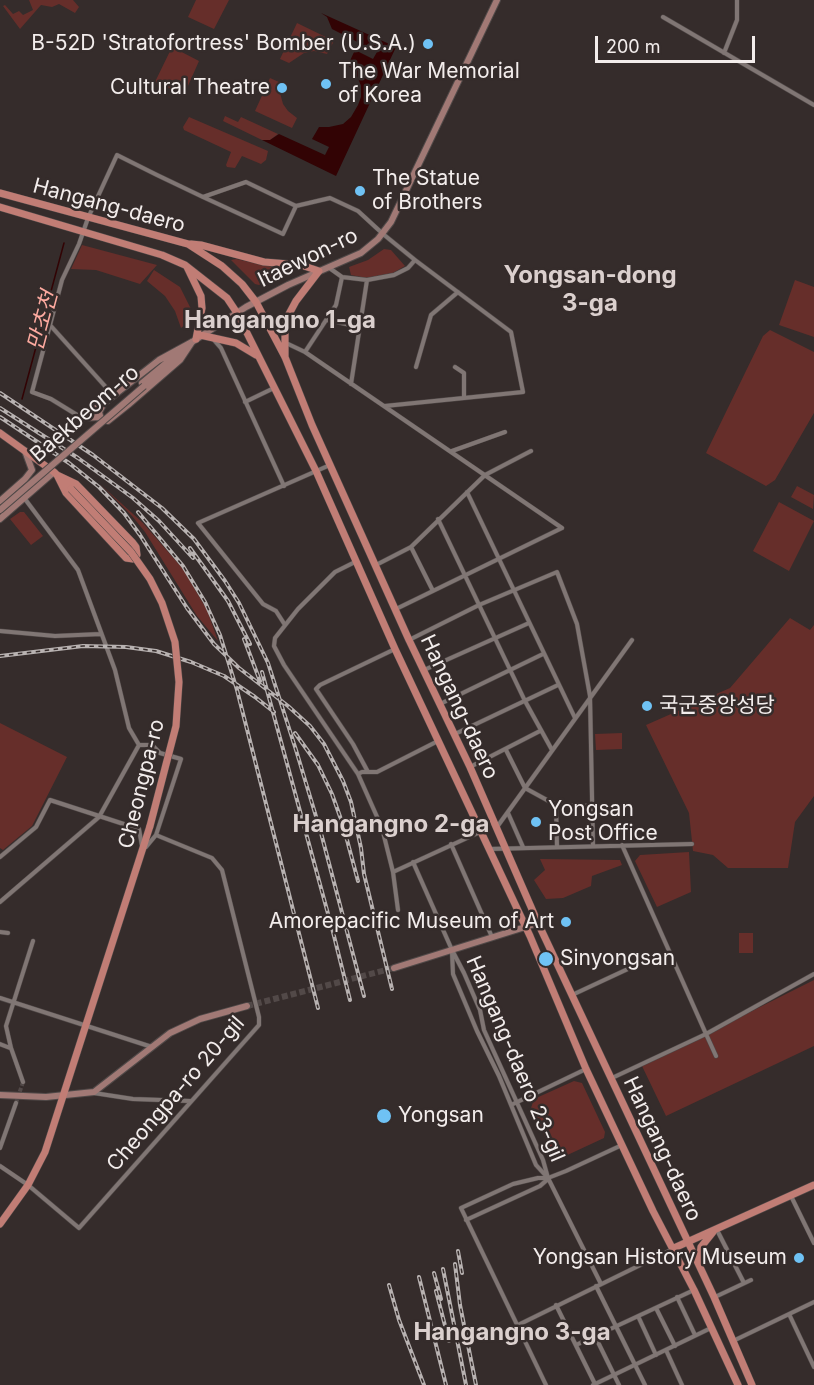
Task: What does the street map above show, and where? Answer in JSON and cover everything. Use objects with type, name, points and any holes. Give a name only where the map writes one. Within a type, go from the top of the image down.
[{"type":"main road","name":"Itaewon-ro","points":[[237,312],[366,250],[382,234],[391,222],[497,0]]},
{"type":"main road","name":"Hangang-daero","points":[[0,193],[188,244],[222,266],[242,284],[256,302],[285,357],[312,425],[409,640],[470,767],[538,922],[714,1297],[752,1385]]},
{"type":"main road","name":"Hangang-daero","points":[[0,207],[162,255],[185,265],[227,298],[237,312],[316,471],[395,649],[525,926],[586,1069],[738,1385]]},
{"type":"main road","points":[[188,244],[201,245],[264,262],[301,265],[319,271],[304,288],[292,307],[285,327],[285,357]]},
{"type":"main road","points":[[82,417],[100,417],[108,422],[180,360],[196,339],[202,308],[201,297],[185,265]]},
{"type":"main road","name":"Baekbeom-ro","points":[[0,510],[196,339],[237,312]]},
{"type":"main road","points":[[82,417],[104,403],[159,360],[196,339],[223,339],[236,343],[258,357]]},
{"type":"main road","name":"Baekbeom-ro","points":[[0,506],[143,385]]},
{"type":"main road","points":[[116,393],[118,400],[123,405],[128,405]]},
{"type":"main road","points":[[100,417],[99,412],[104,403]]},
{"type":"main road","name":"Cheongpa-ro","points":[[0,433],[25,450],[71,489],[131,552],[144,570],[162,603],[175,642],[178,682],[176,726],[150,826],[87,1025],[45,1152],[28,1185],[0,1224]]},
{"type":"main road","points":[[0,501],[32,470],[25,450]]},
{"type":"main road","points":[[55,474],[76,484],[133,543],[137,555],[133,559],[126,558],[66,493],[55,474]]},
{"type":"main road","points":[[0,519],[55,474]]},
{"type":"main road","points":[[394,968],[538,922]]},
{"type":"main road","points":[[0,1095],[46,1097],[93,1092],[185,1025],[247,1006]]},
{"type":"main road","points":[[674,1248],[814,1185]]},
{"type":"main road","points":[[702,1273],[699,1259],[701,1247],[716,1230]]},
{"type":"street","points":[[724,52],[737,20],[737,0]]},
{"type":"street","points":[[663,17],[814,105]]},
{"type":"street","points":[[82,417],[72,414],[51,399],[32,392],[62,280],[117,156],[283,234],[296,206]]},
{"type":"street","points":[[203,197],[246,182],[296,206],[330,198],[358,211],[382,234],[511,332],[523,392],[383,406]]},
{"type":"street","points":[[328,267],[342,277],[367,280],[394,275],[408,268],[415,260]]},
{"type":"street","points":[[305,352],[336,305],[342,277]]},
{"type":"street","points":[[351,384],[367,280]]},
{"type":"street","points":[[416,367],[431,315],[458,292]]},
{"type":"street","points":[[327,320],[360,327]]},
{"type":"street","points":[[50,325],[116,393]]},
{"type":"street","points":[[214,340],[221,348],[284,486]]},
{"type":"street","points":[[285,342],[305,352],[562,528],[395,609]]},
{"type":"street","points":[[455,367],[464,374],[464,398]]},
{"type":"street","points":[[245,402],[274,388]]},
{"type":"street","points":[[452,452],[505,432]]},
{"type":"street","points":[[375,565],[411,547],[484,475],[531,451]]},
{"type":"street","points":[[285,625],[276,611],[263,604],[198,523],[331,465]]},
{"type":"street","points":[[15,488],[25,498],[78,570],[115,670],[129,728],[139,745]]},
{"type":"street","points":[[467,492],[575,718]]},
{"type":"street","points":[[438,519],[525,701],[552,750]]},
{"type":"street","points":[[411,547],[434,591]]},
{"type":"street","points":[[356,562],[335,572],[298,609],[275,638],[274,646],[284,665],[358,774],[381,828],[393,872],[398,909]]},
{"type":"street","points":[[409,640],[479,605],[557,572],[577,624],[590,696],[593,846]]},
{"type":"street","points":[[424,670],[529,623]]},
{"type":"street","points":[[0,631],[55,636],[100,634]]},
{"type":"street","points":[[496,828],[632,640]]},
{"type":"street","points":[[368,772],[353,744],[316,689],[395,649]]},
{"type":"street","points":[[440,704],[543,654]]},
{"type":"street","points":[[454,734],[558,685]]},
{"type":"street","points":[[470,767],[540,731]]},
{"type":"street","points":[[358,774],[377,772],[438,741]]},
{"type":"street","points":[[139,745],[152,745],[160,753],[181,759],[156,835],[143,850]]},
{"type":"street","points":[[0,902],[99,817],[139,745]]},
{"type":"street","points":[[506,750],[525,788],[556,805],[592,806]]},
{"type":"street","name":"Cheongpa-ro","points":[[0,856],[36,827],[50,800],[139,829],[143,850]]},
{"type":"street","points":[[556,805],[557,847]]},
{"type":"street","points":[[507,813],[524,848]]},
{"type":"street","points":[[393,872],[480,831]]},
{"type":"street","name":"Cheongpa-ro 20-gil","points":[[28,1185],[80,1228],[190,1101],[259,1026],[259,1017],[222,870],[212,858],[156,835]]},
{"type":"street","points":[[452,843],[492,937]]},
{"type":"street","points":[[489,849],[692,844]]},
{"type":"street","points":[[622,845],[716,1056]]},
{"type":"street","points":[[413,862],[452,950]]},
{"type":"street","points":[[0,932],[8,933]]},
{"type":"street","points":[[22,1082],[10,1048],[6,1026],[33,941]]},
{"type":"street","name":"Hangang-daero 23-gil","points":[[452,950],[480,1010],[484,1030],[544,1161],[548,1178],[601,1284]]},
{"type":"street","name":"Hangang-daero 23-gil","points":[[452,950],[453,974],[536,1166],[548,1178]]},
{"type":"street","points":[[572,995],[630,969]]},
{"type":"street","points":[[612,1078],[706,1034],[814,974]]},
{"type":"street","points":[[0,998],[152,1047]]},
{"type":"street","points":[[0,1044],[10,1048]]},
{"type":"street","points":[[511,1105],[586,1069]]},
{"type":"street","points":[[93,1092],[138,1099],[190,1101]]},
{"type":"street","points":[[0,1148],[16,1103]]},
{"type":"street","name":"Hangang-daero 23-gil","points":[[548,1178],[622,1145]]},
{"type":"street","points":[[0,1166],[28,1185]]},
{"type":"street","points":[[546,1385],[461,1208],[513,1185],[538,1178],[548,1178]]},
{"type":"street","points":[[466,1220],[540,1186],[548,1178]]},
{"type":"street","points":[[790,1195],[814,1243]]},
{"type":"street","points":[[716,1230],[744,1283]]},
{"type":"street","points":[[518,1326],[674,1248]]},
{"type":"street","points":[[714,1297],[751,1280]]},
{"type":"street","points":[[596,1286],[645,1385]]},
{"type":"street","points":[[576,1345],[694,1290]]},
{"type":"street","points":[[677,1297],[695,1335]]},
{"type":"street","points":[[733,1341],[814,1302]]},
{"type":"street","points":[[556,1305],[594,1384],[711,1327]]},
{"type":"street","points":[[656,1308],[675,1346]]},
{"type":"street","points":[[789,1314],[814,1367]]},
{"type":"street","points":[[638,1316],[656,1355]]},
{"type":"street","points":[[595,1336],[619,1385]]},
{"type":"street","points":[[666,1350],[682,1385]]},
{"type":"shaded area","points":[[29,0],[73,0],[79,7],[75,13],[59,4],[52,7],[41,5],[20,29],[3,6],[5,5],[13,14],[19,11],[23,15],[33,10]]},
{"type":"shaded area","points":[[196,0],[229,0],[214,29],[188,17]]},
{"type":"shaded area","points":[[321,13],[396,47],[336,176],[262,140],[270,140],[279,134],[325,155],[329,147],[312,139],[319,127],[343,124],[351,117],[358,105],[361,86],[356,73],[348,65],[355,50],[373,59],[377,52],[332,29],[327,17]]},
{"type":"shaded area","points":[[297,23],[334,41],[327,54],[314,51],[304,53],[289,63],[280,59]]},
{"type":"shaded area","points":[[172,47],[199,61],[184,95],[155,82]]},
{"type":"shaded area","points":[[270,78],[279,82],[283,104],[297,118],[292,128],[255,111]]},
{"type":"shaded area","points":[[225,116],[238,122],[241,117],[278,134],[270,140],[262,140],[223,121]]},
{"type":"shaded area","points":[[189,117],[268,151],[266,160],[261,164],[242,156],[235,168],[227,167],[231,152],[184,130],[183,127]]},
{"type":"shaded area","points":[[82,245],[157,265],[140,284],[96,270],[71,269]]},
{"type":"shaded area","points":[[384,249],[391,250],[405,266],[393,273],[366,278],[351,275],[349,267],[368,260]]},
{"type":"shaded area","points":[[231,260],[291,269],[259,285],[255,284]]},
{"type":"shaded area","points":[[154,270],[180,287],[191,309],[186,324],[181,328],[175,311],[165,296],[147,281]]},
{"type":"shaded area","points":[[795,280],[814,287],[814,337],[779,325]]},
{"type":"shaded area","points":[[770,330],[814,352],[814,413],[775,480],[766,486],[706,453],[763,336]]},
{"type":"shaded area","points":[[100,484],[143,523],[183,569],[207,610],[218,641],[197,616],[145,532]]},
{"type":"shaded area","points":[[797,486],[814,495],[813,509],[791,497]]},
{"type":"shaded area","points":[[779,502],[814,521],[789,571],[753,551]]},
{"type":"shaded area","points":[[24,512],[43,536],[31,545],[10,519]]},
{"type":"shaded area","points":[[790,618],[810,630],[814,625],[814,796],[795,822],[788,868],[728,868],[713,855],[693,851],[689,813],[646,725],[730,688]]},
{"type":"shaded area","points":[[0,723],[67,757],[32,826],[3,850],[0,848]]},
{"type":"shaded area","points":[[622,733],[622,749],[596,750],[595,734]]},
{"type":"shaded area","points":[[689,852],[691,892],[657,907],[635,861],[640,855]]},
{"type":"shaded area","points":[[540,859],[620,860],[622,865],[592,876],[591,886],[563,898],[546,899],[534,880],[545,870]]},
{"type":"shaded area","points":[[739,933],[753,933],[753,953],[739,953]]},
{"type":"shaded area","points":[[814,980],[814,1046],[666,1116],[642,1066]]},
{"type":"shaded area","points":[[574,1081],[582,1083],[605,1132],[604,1138],[561,1158],[553,1154],[531,1108],[534,1099]]},
{"type":"waterway","name":"만초천","points":[[22,399],[64,243]]},
{"type":"tunnel","points":[[247,1006],[394,968]]},
{"type":"tunnel","points":[[16,1103],[23,1082]]},
{"type":"railway","points":[[0,393],[93,455],[162,508],[194,539],[239,603],[268,663],[296,750],[321,833],[364,996]]},
{"type":"railway","points":[[0,408],[78,458],[133,498],[159,521],[193,558]]},
{"type":"railway","points":[[0,417],[69,463],[99,487],[124,513],[187,608],[214,644],[239,668],[288,706],[310,726],[324,744],[351,802],[364,874],[392,989]]},
{"type":"railway","points":[[138,512],[183,566],[205,602],[220,635],[237,690],[318,1008]]},
{"type":"railway","points":[[190,548],[228,601],[250,644]]},
{"type":"railway","points":[[244,639],[260,681]]},
{"type":"railway","points":[[0,656],[83,646],[126,647],[156,651],[224,676],[274,712]]},
{"type":"railway","points":[[262,672],[350,1000]]},
{"type":"railway","points":[[295,733],[318,765],[332,794],[358,881]]},
{"type":"railway","points":[[458,1251],[462,1273]]},
{"type":"railway","points":[[455,1264],[460,1305],[476,1385]]},
{"type":"railway","points":[[443,1269],[466,1385]]},
{"type":"railway","points":[[434,1273],[441,1299]]},
{"type":"railway","points":[[419,1277],[446,1385]]},
{"type":"railway","points":[[389,1285],[399,1320],[424,1385]]},
{"type":"railway","points":[[436,1291],[449,1341]]},
{"type":"place","name":"B-52D 'Stratofortress' Bomber (U.S.A.)","points":[[428,44]]},
{"type":"place","name":"The War Memorial of Korea","points":[[326,84]]},
{"type":"place","name":"Cultural Theatre","points":[[282,88]]},
{"type":"place","name":"The Statue of Brothers","points":[[360,191]]},
{"type":"place","name":"국군중앙성당","points":[[647,706]]},
{"type":"place","name":"Yongsan Post Office","points":[[536,822]]},
{"type":"place","name":"Amorepacific Museum of Art","points":[[566,922]]},
{"type":"place","name":"Sinyongsan","points":[[546,959]]},
{"type":"place","name":"Yongsan","points":[[384,1116]]},
{"type":"place","name":"Yongsan History Museum","points":[[799,1258]]},
{"type":"district","name":"Yongsan-dong 3-ga","points":[[590,290]]},
{"type":"district","name":"Hangangno 1-ga","points":[[280,321]]},
{"type":"district","name":"Hangangno 2-ga","points":[[391,825]]},
{"type":"district","name":"Hangangno 3-ga","points":[[512,1333]]}]
